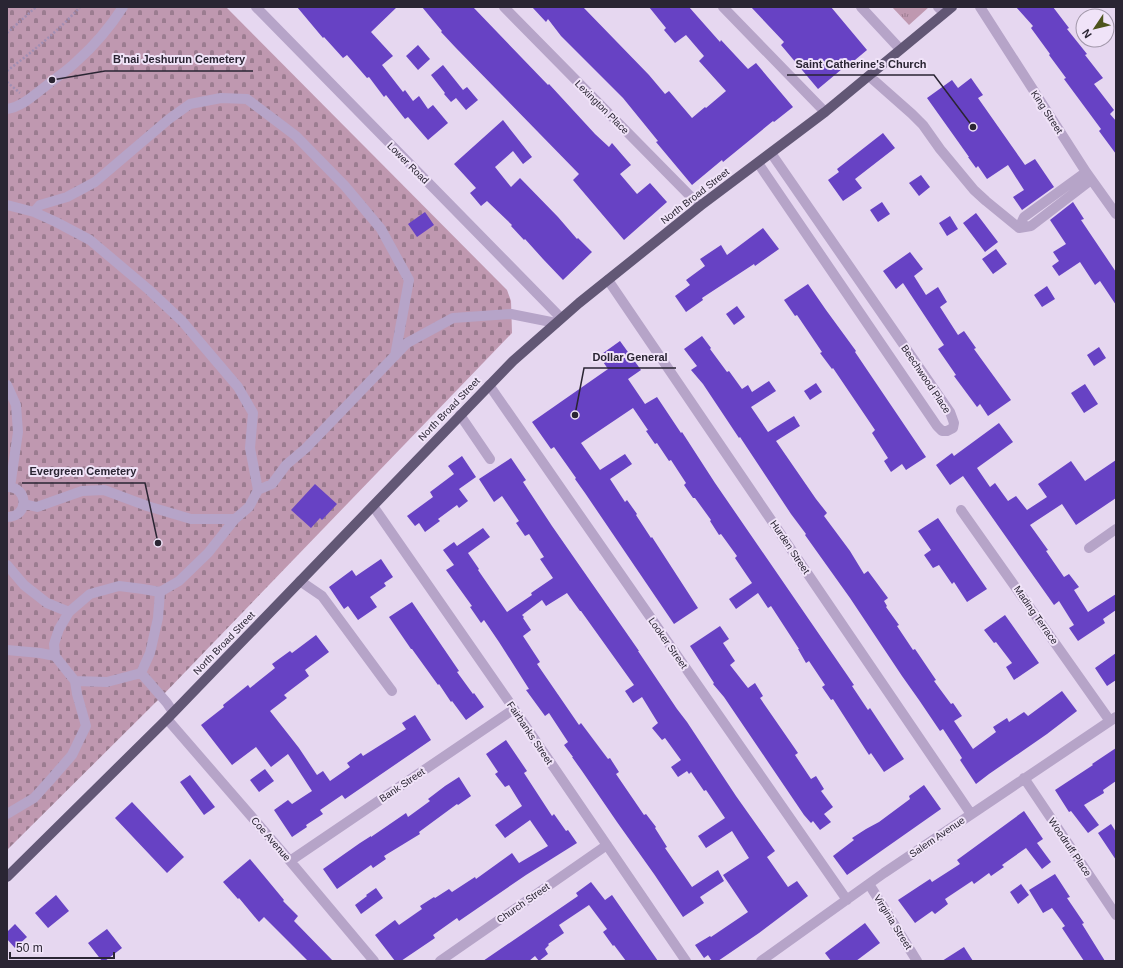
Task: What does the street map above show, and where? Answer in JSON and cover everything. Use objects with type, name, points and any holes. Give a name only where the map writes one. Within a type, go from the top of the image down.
[{"type":"main road","name":"North Broad Street","points":[[7,877],[170,716],[513,361],[559,320],[700,206],[825,112],[869,76],[945,9]]},
{"type":"street","points":[[7,109],[28,100],[77,61],[97,42],[123,7]]},
{"type":"street","name":"Lower Road","points":[[256,7],[559,320]]},
{"type":"street","name":"Lexington Place","points":[[504,7],[700,206]]},
{"type":"street","points":[[724,7],[825,112]]},
{"type":"street","points":[[861,7],[900,49]]},
{"type":"street","name":"King Street","points":[[980,7],[1088,176],[1116,214]]},
{"type":"street","points":[[869,76],[923,125],[940,149],[974,190],[1019,228],[1024,218],[1088,176]]},
{"type":"street","points":[[34,212],[40,205],[67,197],[95,182],[190,104],[221,98],[247,99],[296,136],[345,186],[382,228],[409,280],[395,356]]},
{"type":"street","name":"Beechwood Place","points":[[758,163],[938,426],[942,431],[947,431],[953,428],[954,422],[950,412],[898,339],[771,153]]},
{"type":"street","points":[[7,205],[34,212],[90,240],[148,289],[182,321],[238,387],[252,413],[250,448],[258,490],[249,507],[235,520],[208,553],[180,581],[160,592],[119,586],[90,594],[69,612],[59,629],[54,644],[55,656],[75,681],[86,726],[72,754],[52,778],[34,798],[7,814]]},
{"type":"street","points":[[826,262],[840,253]]},
{"type":"street","name":"Hurden Street","points":[[608,280],[971,814]]},
{"type":"street","points":[[258,490],[272,484],[286,465],[306,448],[407,343],[453,318],[511,314],[559,320]]},
{"type":"street","points":[[884,348],[898,339]]},
{"type":"street","points":[[7,385],[16,405],[18,432],[8,487],[14,488],[22,494],[24,504],[20,512],[11,517],[7,517]]},
{"type":"street","name":"Looker Street","points":[[489,385],[846,900]]},
{"type":"street","points":[[460,416],[490,459]]},
{"type":"street","points":[[24,504],[37,507],[82,491],[104,490],[148,506],[191,519],[235,520]]},
{"type":"street","name":"Fairbanks Street","points":[[373,506],[514,708],[686,961]]},
{"type":"street","name":"Mading Terrace","points":[[961,510],[1113,719]]},
{"type":"street","points":[[1090,548],[1116,529]]},
{"type":"street","points":[[7,565],[24,585],[47,603],[69,612]]},
{"type":"street","points":[[300,581],[322,596],[392,692]]},
{"type":"street","points":[[75,681],[107,682],[141,673],[150,653],[158,618],[160,592]]},
{"type":"street","points":[[7,650],[55,656]]},
{"type":"street","name":"Coe Avenue","points":[[141,673],[167,703],[170,716],[187,744],[290,861],[374,961]]},
{"type":"street","name":"Bank Street","points":[[290,861],[514,708]]},
{"type":"street","name":"Salem Avenue","points":[[761,961],[869,884],[1113,719]]},
{"type":"street","name":"Woodruff Place","points":[[1024,778],[1116,915]]},
{"type":"street","name":"Church Street","points":[[440,961],[607,845]]},
{"type":"street","name":"Virginia Street","points":[[869,884],[917,961]]},
{"type":"path","points":[[7,33],[36,7]]},
{"type":"path","points":[[7,71],[39,46],[65,23],[80,7]]},
{"type":"green space","points":[[7,7],[226,7],[507,290],[511,301],[512,333],[161,697],[7,850]]},
{"type":"green space","points":[[892,7],[929,7],[909,25]]},
{"type":"building","points":[[297,7],[397,7],[371,32],[393,56],[382,65],[403,92],[405,90],[413,101],[419,96],[428,109],[433,105],[448,123],[428,140],[408,117],[405,119],[386,95],[384,97],[369,77],[367,78],[347,55],[343,58],[324,37],[323,38]]},
{"type":"building","points":[[422,7],[473,7],[548,85],[549,84],[595,134],[609,147],[612,143],[631,165],[620,174],[637,194],[650,183],[667,202],[624,240],[573,180],[579,174],[456,48],[441,32],[442,31]]},
{"type":"building","points":[[532,7],[583,7],[649,75],[665,94],[669,91],[692,118],[726,91],[699,61],[704,56],[686,35],[675,43],[664,30],[666,28],[649,7],[689,7],[720,42],[721,40],[748,69],[756,63],[793,107],[774,122],[773,121],[723,162],[722,160],[692,185],[656,142],[658,141],[623,98],[561,36],[548,19],[546,22]]},
{"type":"building","points":[[751,7],[831,7],[867,50],[818,89],[781,45],[784,42]]},
{"type":"building","points":[[1016,7],[1053,7],[1069,28],[1067,29],[1075,39],[1075,48],[1082,48],[1087,54],[1085,55],[1103,78],[1094,84],[1114,110],[1110,114],[1116,121],[1116,154],[1099,131],[1101,129],[1064,79],[1066,78],[1031,28],[1033,26]]},
{"type":"building","points":[[418,45],[430,59],[418,70],[406,56]]},
{"type":"building","points":[[443,65],[463,90],[467,87],[478,100],[466,110],[456,98],[451,102],[431,75]]},
{"type":"building","points":[[971,78],[983,95],[978,98],[1025,165],[1035,159],[1054,187],[1022,210],[1013,197],[1024,190],[1008,165],[987,179],[978,166],[976,168],[927,98],[952,80],[958,88]]},
{"type":"building","points":[[503,120],[532,157],[523,164],[513,151],[495,167],[511,187],[520,178],[577,239],[578,238],[592,252],[563,280],[511,226],[512,225],[487,201],[481,206],[470,193],[476,188],[454,164]]},
{"type":"building","points":[[883,133],[895,148],[855,179],[862,188],[843,201],[828,180],[839,172],[837,169]]},
{"type":"building","points":[[921,175],[930,187],[919,196],[909,183]]},
{"type":"building","points":[[882,202],[890,214],[878,222],[870,210]]},
{"type":"building","points":[[1073,202],[1084,219],[1081,220],[1116,272],[1116,305],[1100,281],[1095,285],[1080,262],[1059,276],[1052,266],[1059,261],[1053,252],[1066,244],[1050,220]]},
{"type":"building","points":[[425,212],[434,225],[417,237],[408,224]]},
{"type":"building","points":[[976,213],[998,242],[985,252],[963,223]]},
{"type":"building","points":[[950,216],[958,229],[947,236],[939,223]]},
{"type":"building","points":[[763,228],[779,249],[755,266],[754,264],[702,298],[703,300],[686,312],[675,296],[690,285],[686,280],[705,266],[700,259],[721,245],[727,255]]},
{"type":"building","points":[[996,249],[1007,264],[993,274],[982,259]]},
{"type":"building","points":[[910,252],[923,269],[914,276],[926,295],[938,287],[947,302],[940,307],[958,335],[964,331],[976,348],[974,349],[1011,400],[988,416],[980,404],[977,407],[954,376],[956,375],[938,349],[944,345],[903,283],[896,289],[883,271]]},
{"type":"building","points":[[808,284],[856,351],[855,352],[926,457],[906,470],[902,464],[891,472],[884,461],[888,458],[872,433],[875,430],[833,368],[832,369],[820,353],[822,352],[797,315],[795,316],[784,300]]},
{"type":"building","points":[[1047,286],[1055,299],[1042,307],[1034,295]]},
{"type":"building","points":[[737,306],[745,317],[734,325],[726,314]]},
{"type":"building","points":[[702,336],[727,372],[729,371],[742,389],[748,385],[752,392],[769,381],[776,391],[751,407],[768,432],[794,416],[800,426],[776,441],[827,513],[824,516],[850,551],[864,574],[868,571],[888,598],[884,601],[887,606],[886,607],[899,625],[897,626],[936,680],[934,681],[962,716],[954,721],[973,749],[996,732],[993,727],[1007,718],[1009,722],[1024,712],[1028,716],[1062,691],[1077,711],[976,784],[960,760],[962,758],[943,729],[940,731],[850,598],[805,535],[806,534],[740,437],[739,438],[703,384],[691,370],[697,366],[684,349]]},
{"type":"building","points":[[620,341],[641,370],[628,379],[645,404],[657,397],[854,685],[852,686],[868,710],[870,708],[904,759],[884,772],[871,753],[869,755],[833,699],[831,700],[822,687],[825,685],[809,661],[806,663],[799,649],[771,606],[768,608],[758,593],[736,609],[729,599],[752,583],[735,558],[737,556],[721,534],[719,535],[710,521],[711,520],[684,485],[686,483],[671,460],[669,461],[657,443],[655,444],[646,431],[648,430],[633,408],[581,443],[600,470],[625,454],[632,464],[610,479],[625,502],[627,500],[637,514],[636,515],[698,608],[674,624],[575,479],[576,478],[554,447],[551,449],[532,422],[608,369],[599,356]]},
{"type":"building","points":[[1099,347],[1106,358],[1094,366],[1087,355]]},
{"type":"building","points":[[816,383],[822,392],[810,400],[804,391]]},
{"type":"building","points":[[1085,384],[1098,404],[1084,413],[1071,393]]},
{"type":"building","points":[[999,423],[1013,442],[977,468],[990,487],[995,483],[1008,501],[1016,496],[1027,510],[1047,497],[1038,484],[1071,461],[1085,481],[1116,460],[1116,498],[1076,525],[1062,504],[1030,525],[1048,550],[1046,551],[1064,577],[1069,574],[1079,587],[1074,590],[1088,612],[1116,594],[1116,610],[1103,619],[1105,623],[1078,641],[1069,628],[1074,625],[1059,601],[1054,605],[963,476],[950,485],[936,465],[952,453],[954,456]]},
{"type":"building","points":[[462,456],[476,477],[459,489],[468,501],[459,508],[457,505],[438,519],[440,521],[425,532],[419,523],[415,526],[407,516],[433,497],[430,492],[454,474],[448,466]]},
{"type":"building","points":[[511,458],[526,480],[523,482],[552,526],[775,851],[767,857],[788,887],[797,881],[808,896],[759,933],[718,961],[712,961],[708,955],[704,958],[695,945],[710,936],[711,937],[748,912],[723,875],[749,858],[732,831],[706,848],[698,836],[725,818],[706,790],[704,791],[691,772],[689,774],[687,771],[678,777],[671,767],[681,760],[665,738],[662,740],[652,728],[658,723],[642,697],[633,703],[625,691],[634,685],[567,593],[546,606],[542,600],[522,615],[531,630],[523,636],[540,662],[537,664],[579,725],[581,723],[608,759],[610,758],[619,772],[616,774],[644,815],[646,814],[656,827],[655,828],[667,847],[665,848],[692,887],[718,870],[724,881],[700,897],[704,903],[683,917],[564,745],[568,742],[549,713],[545,716],[526,690],[529,689],[499,642],[484,620],[481,623],[470,607],[472,606],[446,570],[454,565],[443,550],[454,542],[457,546],[483,528],[490,537],[468,553],[507,612],[553,578],[540,559],[544,557],[529,534],[525,536],[516,523],[519,521],[502,496],[494,502],[479,479]]},
{"type":"building","points":[[315,484],[337,504],[322,520],[320,518],[311,528],[291,510]]},
{"type":"building","points":[[938,518],[987,589],[967,602],[954,582],[952,584],[939,565],[933,568],[924,555],[931,550],[918,531]]},
{"type":"building","points":[[381,559],[393,577],[384,583],[386,586],[370,597],[377,607],[358,620],[348,606],[344,609],[329,587],[352,570],[356,576]]},
{"type":"building","points":[[412,602],[459,671],[457,672],[484,707],[466,720],[411,649],[389,617]]},
{"type":"building","points":[[1005,615],[1039,663],[1014,680],[1006,667],[1012,663],[996,642],[994,643],[984,630]]},
{"type":"building","points":[[720,626],[729,639],[723,643],[735,661],[730,665],[748,688],[755,683],[763,696],[760,698],[798,753],[795,755],[811,779],[816,776],[824,789],[821,791],[833,807],[824,814],[831,822],[820,830],[813,821],[811,823],[804,815],[724,697],[713,684],[714,683],[690,646]]},
{"type":"building","points":[[316,635],[329,652],[305,670],[309,676],[284,695],[287,698],[270,711],[299,748],[317,775],[323,771],[330,781],[350,767],[347,763],[361,753],[363,756],[406,729],[402,723],[415,715],[431,740],[345,799],[342,795],[320,810],[323,814],[306,825],[307,827],[292,837],[274,810],[288,800],[292,804],[312,791],[288,754],[271,767],[256,747],[232,765],[201,725],[248,685],[250,688],[275,668],[272,664],[290,651],[292,653]]},
{"type":"building","points":[[1116,653],[1116,680],[1107,686],[1095,668]]},
{"type":"building","points":[[506,740],[527,771],[524,773],[552,816],[554,814],[577,843],[526,875],[459,921],[457,918],[433,935],[435,938],[401,961],[395,961],[375,935],[395,920],[399,925],[422,909],[420,906],[434,897],[435,898],[449,889],[452,892],[475,877],[476,879],[512,853],[519,863],[548,846],[530,820],[505,838],[495,825],[522,806],[509,785],[505,787],[495,774],[498,772],[486,754]]},
{"type":"building","points":[[1116,748],[1116,781],[1103,790],[1104,793],[1084,805],[1099,825],[1088,833],[1071,811],[1069,812],[1055,790]]},
{"type":"building","points":[[265,769],[274,781],[259,792],[250,780]]},
{"type":"building","points":[[190,775],[215,807],[204,815],[180,782]]},
{"type":"building","points":[[459,777],[471,796],[458,805],[457,804],[419,832],[420,834],[384,856],[386,859],[373,868],[371,865],[337,889],[323,869],[406,813],[408,817],[430,801],[428,799]]},
{"type":"building","points":[[924,785],[941,809],[847,875],[833,856],[854,840],[852,838],[879,822],[910,799],[909,796]]},
{"type":"building","points":[[132,802],[184,857],[167,873],[115,818]]},
{"type":"building","points":[[1024,811],[1043,839],[1037,843],[1051,862],[1042,869],[1026,848],[1002,865],[1004,867],[991,876],[989,873],[974,884],[972,881],[945,899],[948,904],[935,914],[932,911],[915,923],[898,900],[930,879],[932,882],[960,864],[957,860]]},
{"type":"building","points":[[1111,824],[1116,832],[1116,860],[1098,833]]},
{"type":"building","points":[[250,859],[284,900],[283,901],[298,916],[294,921],[333,961],[308,961],[264,917],[259,922],[223,882]]},
{"type":"building","points":[[1055,874],[1070,897],[1067,898],[1084,923],[1082,924],[1105,961],[1084,961],[1062,928],[1065,926],[1052,908],[1043,913],[1029,890]]},
{"type":"building","points":[[591,882],[605,900],[612,895],[658,961],[626,961],[603,932],[607,929],[589,905],[559,925],[564,933],[548,944],[549,945],[545,949],[548,954],[539,961],[535,956],[529,961],[483,961],[578,896],[576,893]]},
{"type":"building","points":[[1021,884],[1029,895],[1018,904],[1010,892]]},
{"type":"building","points":[[376,888],[383,898],[361,914],[355,905]]},
{"type":"building","points":[[56,895],[69,911],[48,928],[35,913]]},
{"type":"building","points":[[865,923],[880,943],[856,961],[831,961],[825,953]]},
{"type":"building","points":[[15,924],[27,937],[15,948],[7,939],[7,932]]},
{"type":"building","points":[[107,929],[122,948],[105,961],[102,961],[88,943]]},
{"type":"building","points":[[964,947],[973,961],[942,961]]},
{"type":"place","name":"B'nai Jeshurun Cemetery","points":[[52,80]]},
{"type":"place","name":"Saint Catherine's Church","points":[[973,127]]},
{"type":"place","name":"Dollar General","points":[[575,415]]},
{"type":"place","name":"Evergreen Cemetery","points":[[158,543]]}]
